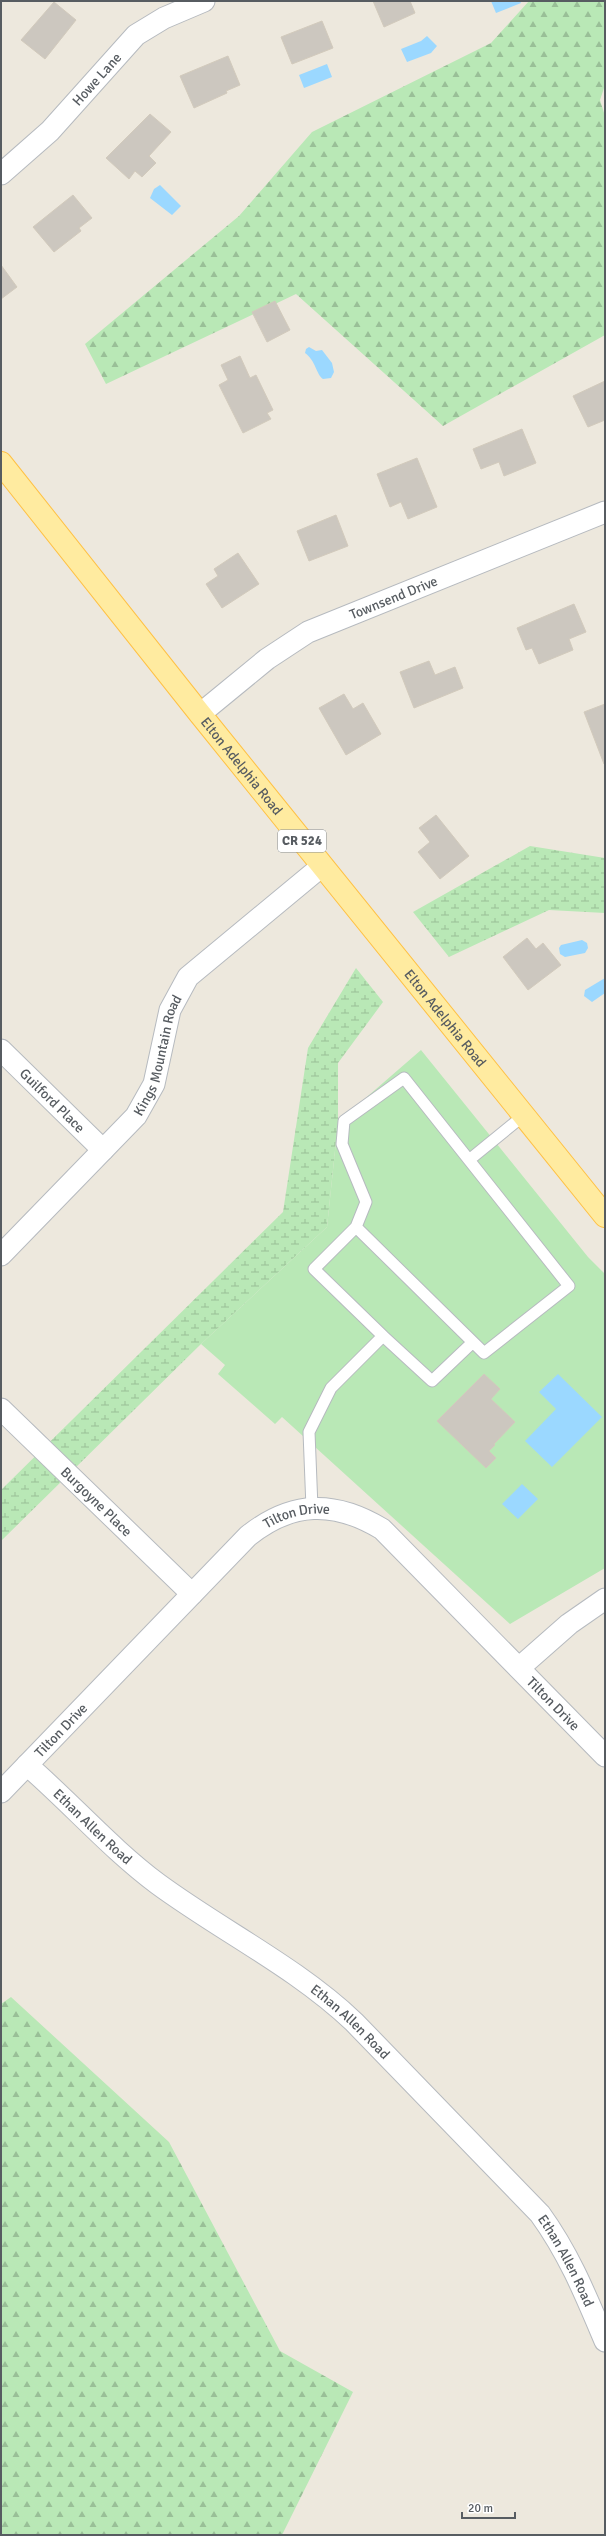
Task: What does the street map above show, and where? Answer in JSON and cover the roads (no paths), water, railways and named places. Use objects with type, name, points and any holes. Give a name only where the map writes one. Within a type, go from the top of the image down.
[{"type":"main road","name":"Elton Adelphia Road","points":[[4,471],[523,1116],[602,1206]]},
{"type":"street","name":"Howe Lane","points":[[1,174],[50,131],[136,35],[164,18],[204,1]]},
{"type":"street","name":"Townsend Drive","points":[[200,714],[267,659],[308,632],[605,512]]},
{"type":"street","name":"Kings Mountain Road","points":[[1,1254],[136,1116],[149,1095],[158,1070],[170,1010],[188,977],[322,866]]},
{"type":"street","name":"Guilford Place","points":[[1,1050],[104,1150]]},
{"type":"street","name":"Burgoyne Place","points":[[1,1409],[192,1594]]},
{"type":"street","name":"Tilton Drive","points":[[1,1792],[192,1594],[260,1527],[291,1512],[312,1508],[344,1511],[362,1517],[382,1529],[605,1756]]},
{"type":"street","points":[[519,1668],[569,1624],[605,1599]]},
{"type":"street","name":"Ethan Allen Road","points":[[28,1765],[138,1868],[336,2005],[354,2022],[540,2214],[561,2243],[577,2274],[605,2340]]},
{"type":"lane","points":[[356,1227],[473,1342],[484,1353],[570,1286],[404,1078],[344,1121],[342,1144],[366,1202],[356,1227],[314,1269],[432,1381],[473,1342]]},
{"type":"lane","points":[[469,1160],[523,1116]]},
{"type":"lane","points":[[312,1508],[309,1432],[331,1388],[383,1336]]},
{"type":"water","points":[[491,1],[520,1],[521,3],[496,13]]},
{"type":"water","points":[[427,36],[437,46],[431,53],[407,62],[401,49],[421,41]]},
{"type":"water","points":[[327,64],[332,77],[304,88],[299,75]]},
{"type":"water","points":[[160,185],[181,206],[172,215],[150,198],[154,189]]},
{"type":"water","points":[[309,347],[316,351],[322,350],[332,363],[334,372],[331,378],[323,379],[321,377],[309,356],[305,353],[306,349]]},
{"type":"water","points":[[582,940],[587,943],[588,948],[585,953],[565,957],[560,954],[559,948],[561,945]]},
{"type":"water","points":[[605,978],[605,993],[592,1002],[584,996],[585,990]]},
{"type":"water","points":[[558,1374],[602,1417],[552,1467],[525,1441],[556,1409],[539,1392]]},
{"type":"water","points":[[522,1484],[538,1499],[518,1519],[502,1504]]}]
